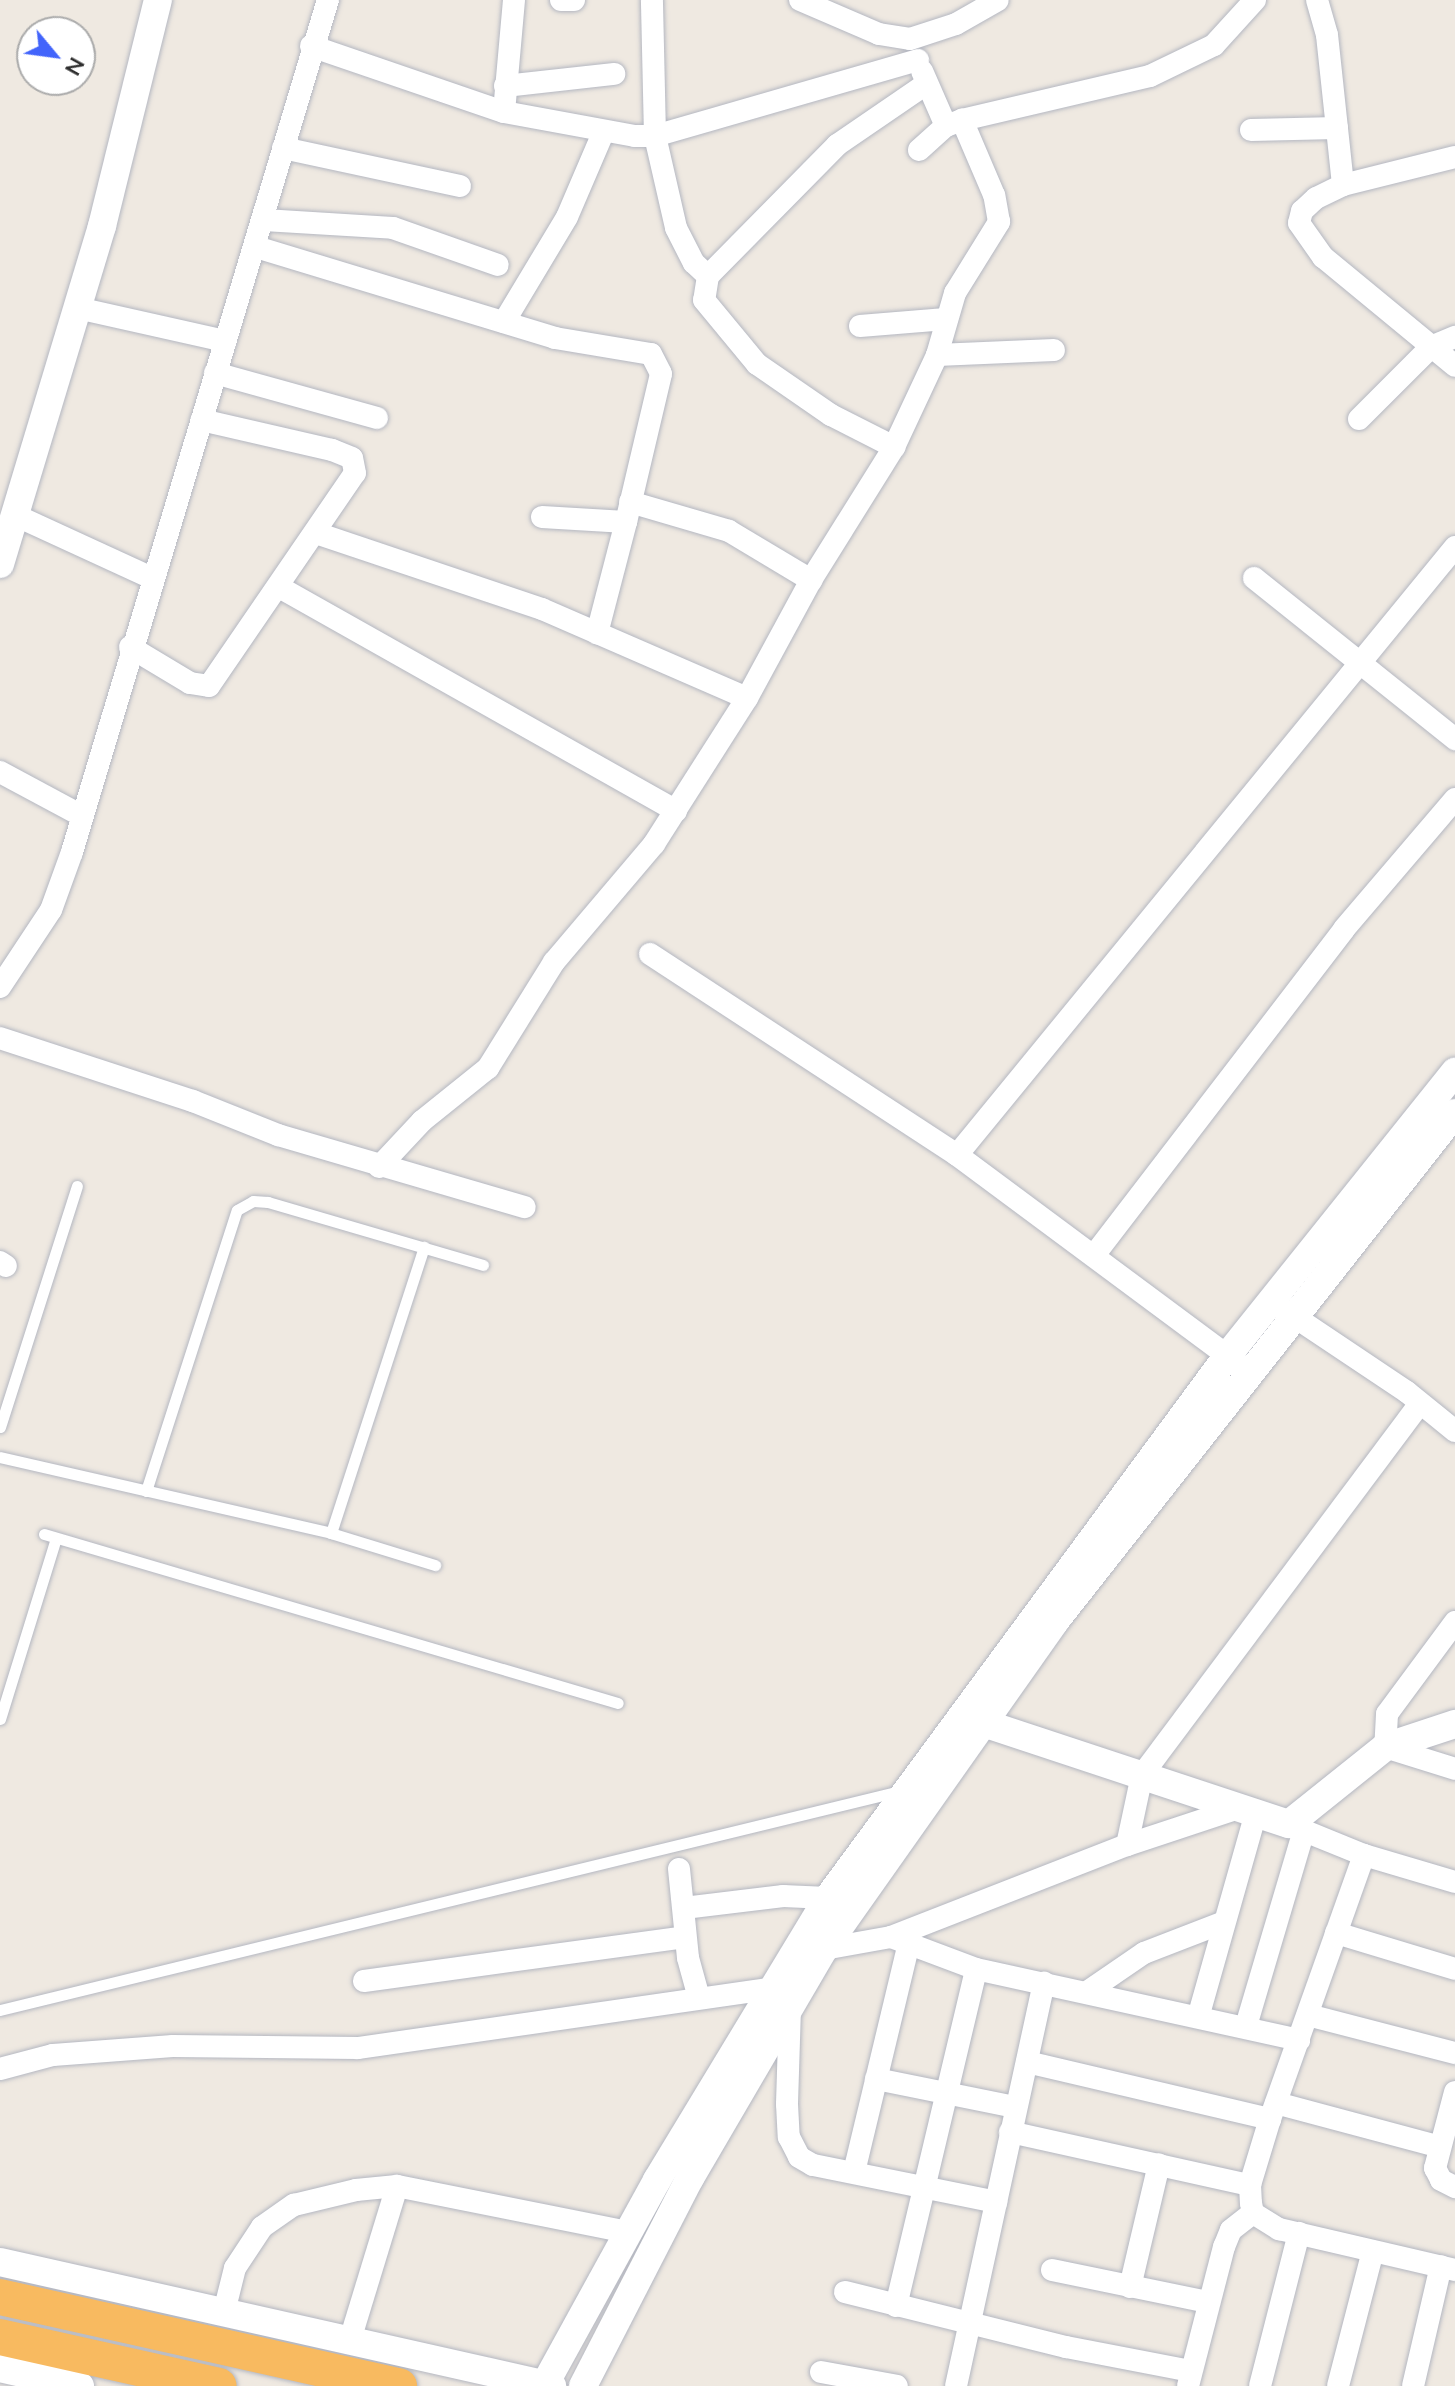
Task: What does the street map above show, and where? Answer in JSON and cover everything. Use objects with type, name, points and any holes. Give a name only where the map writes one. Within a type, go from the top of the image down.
[{"type":"highway","points":[[0,2297],[399,2386]]},
{"type":"highway","points":[[0,2337],[219,2386]]},
{"type":"street","points":[[0,564],[77,308],[158,0]]},
{"type":"street","points":[[0,987],[51,910],[256,247],[311,46],[328,0]]},
{"type":"street","points":[[504,112],[514,0]]},
{"type":"street","points":[[561,0],[574,0]]},
{"type":"street","points":[[652,0],[655,136],[676,228],[694,263],[708,276]]},
{"type":"street","points":[[379,1167],[422,1121],[488,1068],[554,962],[625,883],[676,811],[747,698],[811,580],[894,447],[937,355],[955,293],[999,222],[994,195],[954,123],[926,84],[914,50],[800,0]]},
{"type":"street","points":[[311,46],[504,112],[603,133],[655,136],[914,50],[998,0]]},
{"type":"street","points":[[919,150],[954,123],[1150,76],[1214,45],[1255,0]]},
{"type":"street","points":[[1317,0],[1327,35],[1343,185]]},
{"type":"street","points":[[505,86],[614,74]]},
{"type":"street","points":[[894,447],[831,415],[757,364],[704,300],[708,276],[837,145],[926,84]]},
{"type":"street","points":[[1251,130],[1337,128]]},
{"type":"street","points":[[504,322],[567,217],[603,133]]},
{"type":"street","points":[[283,148],[460,186]]},
{"type":"street","points":[[1455,157],[1343,185],[1302,211],[1305,235],[1323,257],[1455,366]]},
{"type":"street","points":[[264,220],[393,228],[498,265]]},
{"type":"street","points":[[256,247],[504,322],[657,359],[661,374],[597,633]]},
{"type":"street","points":[[77,308],[225,341]]},
{"type":"street","points":[[860,326],[946,319]]},
{"type":"street","points":[[1359,419],[1431,347],[1455,337]]},
{"type":"street","points":[[937,355],[1054,350]]},
{"type":"street","points":[[215,373],[377,418]]},
{"type":"street","points":[[130,647],[190,683],[209,686],[355,473],[352,458],[201,420]]},
{"type":"street","points":[[542,517],[628,512],[729,531],[811,580]]},
{"type":"street","points":[[15,515],[152,578]]},
{"type":"street","points":[[316,533],[527,604],[747,698]]},
{"type":"street","points":[[957,1155],[1455,547]]},
{"type":"street","points":[[1254,578],[1455,739]]},
{"type":"street","points":[[279,587],[676,811]]},
{"type":"street","points":[[0,772],[82,816]]},
{"type":"street","points":[[1095,1254],[1344,929],[1455,799]]},
{"type":"street","points":[[650,954],[957,1155],[1095,1254],[1250,1373]]},
{"type":"street","points":[[0,1038],[379,1167],[525,1207]]},
{"type":"street","points":[[0,2262],[548,2385],[628,2232],[781,1997],[824,1949],[972,1719],[1228,1355],[1455,1072]]},
{"type":"street","points":[[583,2386],[781,1997],[828,1898],[905,1790],[972,1719],[1056,1620],[1455,1113]]},
{"type":"street","points":[[1271,1301],[1420,1403],[1455,1431]]},
{"type":"street","points":[[1127,1845],[1142,1775],[1420,1403]]},
{"type":"street","points":[[1385,1747],[1387,1714],[1455,1622]]},
{"type":"street","points":[[972,1719],[1297,1827],[1364,1855],[1455,1882]]},
{"type":"street","points":[[1246,2026],[1297,1827],[1385,1747],[1455,1724]]},
{"type":"street","points":[[1385,1747],[1455,1769]]},
{"type":"street","points":[[824,1949],[899,1942],[1127,1845],[1246,1811]]},
{"type":"street","points":[[1199,2014],[1224,1922],[1246,1811]]},
{"type":"street","points":[[1253,2213],[1250,2185],[1273,2111],[1364,1855]]},
{"type":"street","points":[[679,1869],[685,1937],[699,1998]]},
{"type":"street","points":[[684,1908],[752,1898],[828,1898]]},
{"type":"street","points":[[1087,1992],[1144,1953],[1224,1922]]},
{"type":"street","points":[[1336,1933],[1455,1969]]},
{"type":"street","points":[[364,1981],[685,1937]]},
{"type":"street","points":[[899,1942],[976,1969],[1199,2014],[1299,2040]]},
{"type":"street","points":[[854,2172],[876,2079],[899,1942]]},
{"type":"street","points":[[896,2306],[976,1969]]},
{"type":"street","points":[[956,2386],[1044,1982]]},
{"type":"street","points":[[0,2069],[53,2055],[173,2046],[358,2048],[699,1998],[781,1997]]},
{"type":"street","points":[[781,1997],[792,2147],[813,2165],[996,2202]]},
{"type":"street","points":[[1308,2015],[1455,2053]]},
{"type":"street","points":[[1027,2062],[1437,2146]]},
{"type":"street","points":[[876,2079],[1015,2107]]},
{"type":"street","points":[[1455,2092],[1437,2146],[1435,2168],[1441,2180],[1455,2187]]},
{"type":"street","points":[[1010,2132],[1250,2185]]},
{"type":"street","points":[[1130,2287],[1159,2164]]},
{"type":"street","points":[[224,2312],[235,2268],[262,2227],[294,2205],[397,2186],[628,2232]]},
{"type":"street","points":[[350,2340],[397,2186]]},
{"type":"street","points":[[1253,2213],[1279,2229],[1448,2268],[1413,2386]]},
{"type":"street","points":[[845,2292],[1190,2378],[1208,2302],[1231,2230],[1253,2213]]},
{"type":"street","points":[[1260,2386],[1299,2233]]},
{"type":"street","points":[[1338,2386],[1373,2251]]},
{"type":"street","points":[[1052,2270],[1208,2302]]},
{"type":"street","points":[[0,2368],[80,2386]]},
{"type":"street","points":[[821,2372],[897,2386]]},
{"type":"lane","points":[[0,1427],[77,1186]]},
{"type":"lane","points":[[146,1491],[237,1210],[253,1201],[268,1202],[483,1265]]},
{"type":"lane","points":[[331,1533],[424,1247]]},
{"type":"lane","points":[[0,1457],[331,1533],[435,1565]]},
{"type":"lane","points":[[44,1534],[618,1703]]},
{"type":"lane","points":[[0,1719],[56,1538]]},
{"type":"lane","points":[[0,2010],[905,1790]]}]
